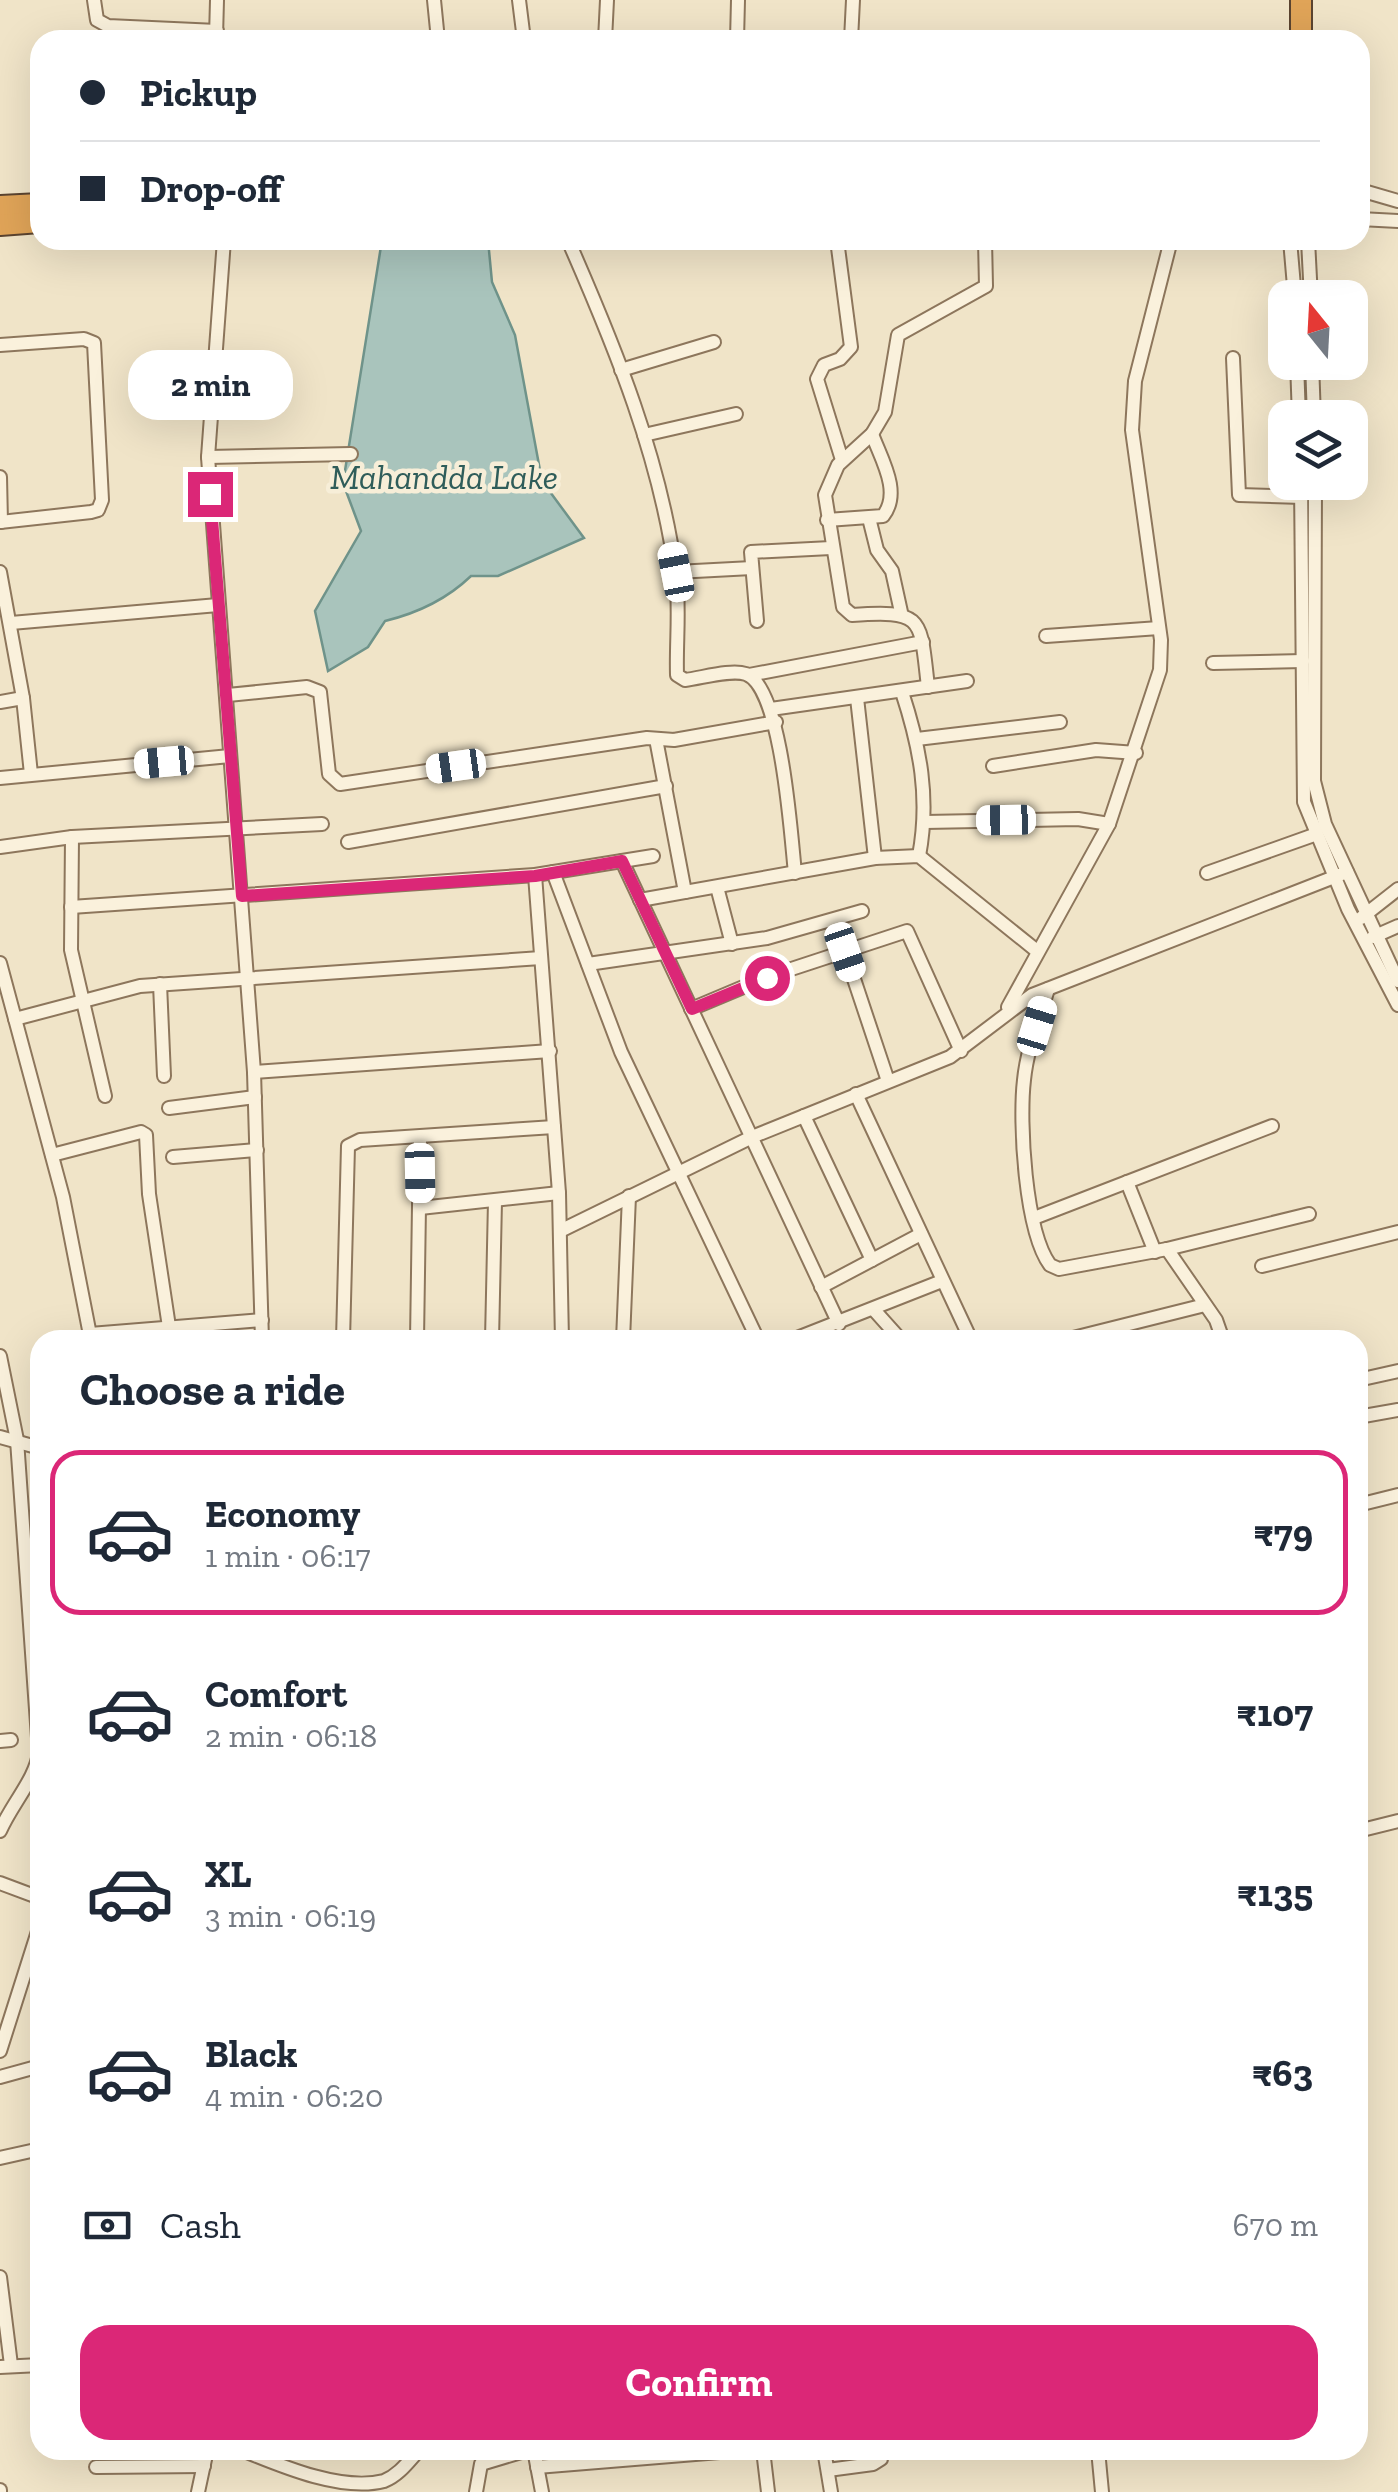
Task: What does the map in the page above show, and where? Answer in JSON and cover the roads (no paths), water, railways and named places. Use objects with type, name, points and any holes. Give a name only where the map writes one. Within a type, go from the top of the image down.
[{"type":"highway","points":[[1300,30],[1301,0]]},
{"type":"highway","points":[[0,206],[30,204]]},
{"type":"highway","points":[[0,225],[30,223]]},
{"type":"highway","points":[[0,235],[30,233]]},
{"type":"street","points":[[94,0],[97,20],[120,30]]},
{"type":"street","points":[[216,30],[217,0]]},
{"type":"street","points":[[434,0],[437,30]]},
{"type":"street","points":[[519,0],[523,30]]},
{"type":"street","points":[[606,30],[607,0]]},
{"type":"street","points":[[737,30],[738,0]]},
{"type":"street","points":[[852,30],[853,0]]},
{"type":"street","points":[[1370,193],[1398,201]]},
{"type":"street","points":[[1370,219],[1398,220]]},
{"type":"street","points":[[223,250],[208,457],[254,1072],[262,1330]]},
{"type":"street","points":[[572,250],[644,435],[676,572],[680,628],[677,675],[685,680],[749,675],[923,642]]},
{"type":"street","points":[[837,250],[852,347],[840,360],[824,365],[817,379],[842,460]]},
{"type":"street","points":[[901,612],[852,615],[846,611],[831,548],[825,495],[842,460],[872,434],[890,400],[898,335],[986,286],[985,250]]},
{"type":"street","points":[[1004,1014],[1109,824],[1136,753],[1160,670],[1159,628],[1140,504],[1132,407],[1169,250]]},
{"type":"street","points":[[1291,250],[1293,280]]},
{"type":"street","points":[[1309,250],[1310,280]]},
{"type":"street","points":[[0,345],[84,338],[94,343],[102,500],[98,510],[91,512],[0,522],[0,477]]},
{"type":"street","points":[[620,370],[714,342]]},
{"type":"street","points":[[1233,358],[1239,495],[1268,493]]},
{"type":"street","points":[[644,435],[736,414]]},
{"type":"street","points":[[827,520],[886,513],[892,495],[872,434]]},
{"type":"street","points":[[208,457],[350,454]]},
{"type":"street","points":[[1302,500],[1304,802],[1314,835],[1340,875]]},
{"type":"street","points":[[1315,500],[1314,781],[1340,875],[1398,1005]]},
{"type":"street","points":[[869,518],[876,550],[892,571],[901,612],[914,622],[923,642],[928,687]]},
{"type":"street","points":[[757,620],[754,550],[831,548]]},
{"type":"street","points":[[676,572],[752,568]]},
{"type":"street","points":[[0,572],[23,698],[30,774]]},
{"type":"street","points":[[11,623],[218,605]]},
{"type":"street","points":[[1046,636],[1159,628]]},
{"type":"street","points":[[1213,663],[1303,661]]},
{"type":"street","points":[[749,675],[773,716],[795,873]]},
{"type":"street","points":[[228,695],[307,687],[320,692],[329,774],[340,784],[656,739],[674,740],[857,698],[967,681]]},
{"type":"street","points":[[902,692],[917,740],[925,822],[918,856]]},
{"type":"street","points":[[0,702],[23,698]]},
{"type":"street","points":[[857,698],[876,858]]},
{"type":"street","points":[[917,740],[1060,722]]},
{"type":"street","points":[[656,739],[685,892]]},
{"type":"street","points":[[993,766],[1096,750],[1136,753]]},
{"type":"street","points":[[0,778],[230,756]]},
{"type":"street","points":[[348,842],[666,786]]},
{"type":"street","points":[[925,822],[1078,818],[1109,824]]},
{"type":"street","points":[[0,847],[72,837],[322,824]]},
{"type":"street","points":[[1206,873],[1314,835]]},
{"type":"street","points":[[72,837],[71,950],[105,1096]]},
{"type":"street","points":[[71,908],[535,876],[653,856]]},
{"type":"street","points":[[640,900],[876,858],[918,856],[1037,951]]},
{"type":"street","points":[[622,861],[821,1287],[831,1330]]},
{"type":"street","points":[[553,872],[621,1052],[753,1330]]},
{"type":"street","points":[[560,1231],[752,1136],[961,1051],[1004,1014],[1048,990],[1340,875]]},
{"type":"street","points":[[535,876],[559,1193],[562,1330]]},
{"type":"street","points":[[717,887],[732,944]]},
{"type":"street","points":[[1360,919],[1398,889]]},
{"type":"street","points":[[588,964],[780,936],[862,910]]},
{"type":"street","points":[[1370,938],[1397,927]]},
{"type":"street","points":[[692,1009],[845,952],[910,933],[961,1051]]},
{"type":"street","points":[[1370,938],[1398,981]]},
{"type":"street","points":[[845,952],[888,1082]]},
{"type":"street","points":[[15,1019],[160,984],[541,958]]},
{"type":"street","points":[[0,963],[52,1155],[81,1276],[89,1330]]},
{"type":"street","points":[[160,984],[164,1076]]},
{"type":"street","points":[[1048,990],[1023,1083],[1024,1135],[1034,1218],[1044,1256],[1058,1269],[1161,1251],[1309,1214]]},
{"type":"street","points":[[254,1072],[550,1050]]},
{"type":"street","points":[[856,1094],[966,1330]]},
{"type":"street","points":[[170,1108],[255,1097]]},
{"type":"street","points":[[804,1116],[872,1260]]},
{"type":"street","points":[[1034,1218],[1272,1126]]},
{"type":"street","points":[[342,1330],[346,1151],[360,1140],[554,1127]]},
{"type":"street","points":[[52,1155],[140,1132],[146,1135],[150,1194],[169,1330]]},
{"type":"street","points":[[417,1330],[420,1138]]},
{"type":"street","points":[[173,1157],[256,1150]]},
{"type":"street","points":[[1127,1182],[1161,1251],[1205,1304],[1218,1330]]},
{"type":"street","points":[[420,1208],[559,1193]]},
{"type":"street","points":[[624,1330],[628,1196]]},
{"type":"street","points":[[492,1330],[496,1201]]},
{"type":"street","points":[[1262,1266],[1398,1232]]},
{"type":"street","points":[[821,1287],[920,1234]]},
{"type":"street","points":[[833,1330],[942,1281]]},
{"type":"street","points":[[1101,1330],[1205,1304]]},
{"type":"street","points":[[875,1311],[893,1330]]},
{"type":"street","points":[[196,1330],[262,1320]]},
{"type":"street","points":[[0,1356],[17,1440],[30,1606]]},
{"type":"street","points":[[1368,1378],[1398,1371]]},
{"type":"street","points":[[1368,1415],[1398,1410]]},
{"type":"street","points":[[0,1437],[30,1445]]},
{"type":"street","points":[[1368,1502],[1398,1495]]},
{"type":"street","points":[[0,1832],[12,1802],[30,1786]]},
{"type":"street","points":[[1368,1828],[1398,1821]]},
{"type":"street","points":[[0,1883],[30,1894]]},
{"type":"street","points":[[0,2052],[30,1957]]},
{"type":"street","points":[[0,2076],[30,2068]]},
{"type":"street","points":[[0,2158],[30,2151]]},
{"type":"street","points":[[0,2277],[6,2366]]},
{"type":"street","points":[[198,2492],[205,2460]]},
{"type":"street","points":[[266,2460],[297,2473],[362,2489],[388,2480],[408,2460]]},
{"type":"street","points":[[476,2492],[481,2464],[495,2460]]},
{"type":"street","points":[[534,2460],[542,2492]]},
{"type":"street","points":[[537,2468],[576,2460]]},
{"type":"street","points":[[764,2460],[768,2492]]},
{"type":"street","points":[[826,2460],[832,2492]]},
{"type":"street","points":[[828,2470],[878,2460]]},
{"type":"street","points":[[1099,2460],[1102,2492]]},
{"type":"street","points":[[96,2467],[204,2466]]},
{"type":"water","name":"Mahandda Lake","points":[[380,250],[489,250],[492,282],[515,335],[542,481],[584,538],[498,576],[471,576],[431,604],[385,621],[368,647],[328,671],[315,611],[361,531],[343,483]]}]
